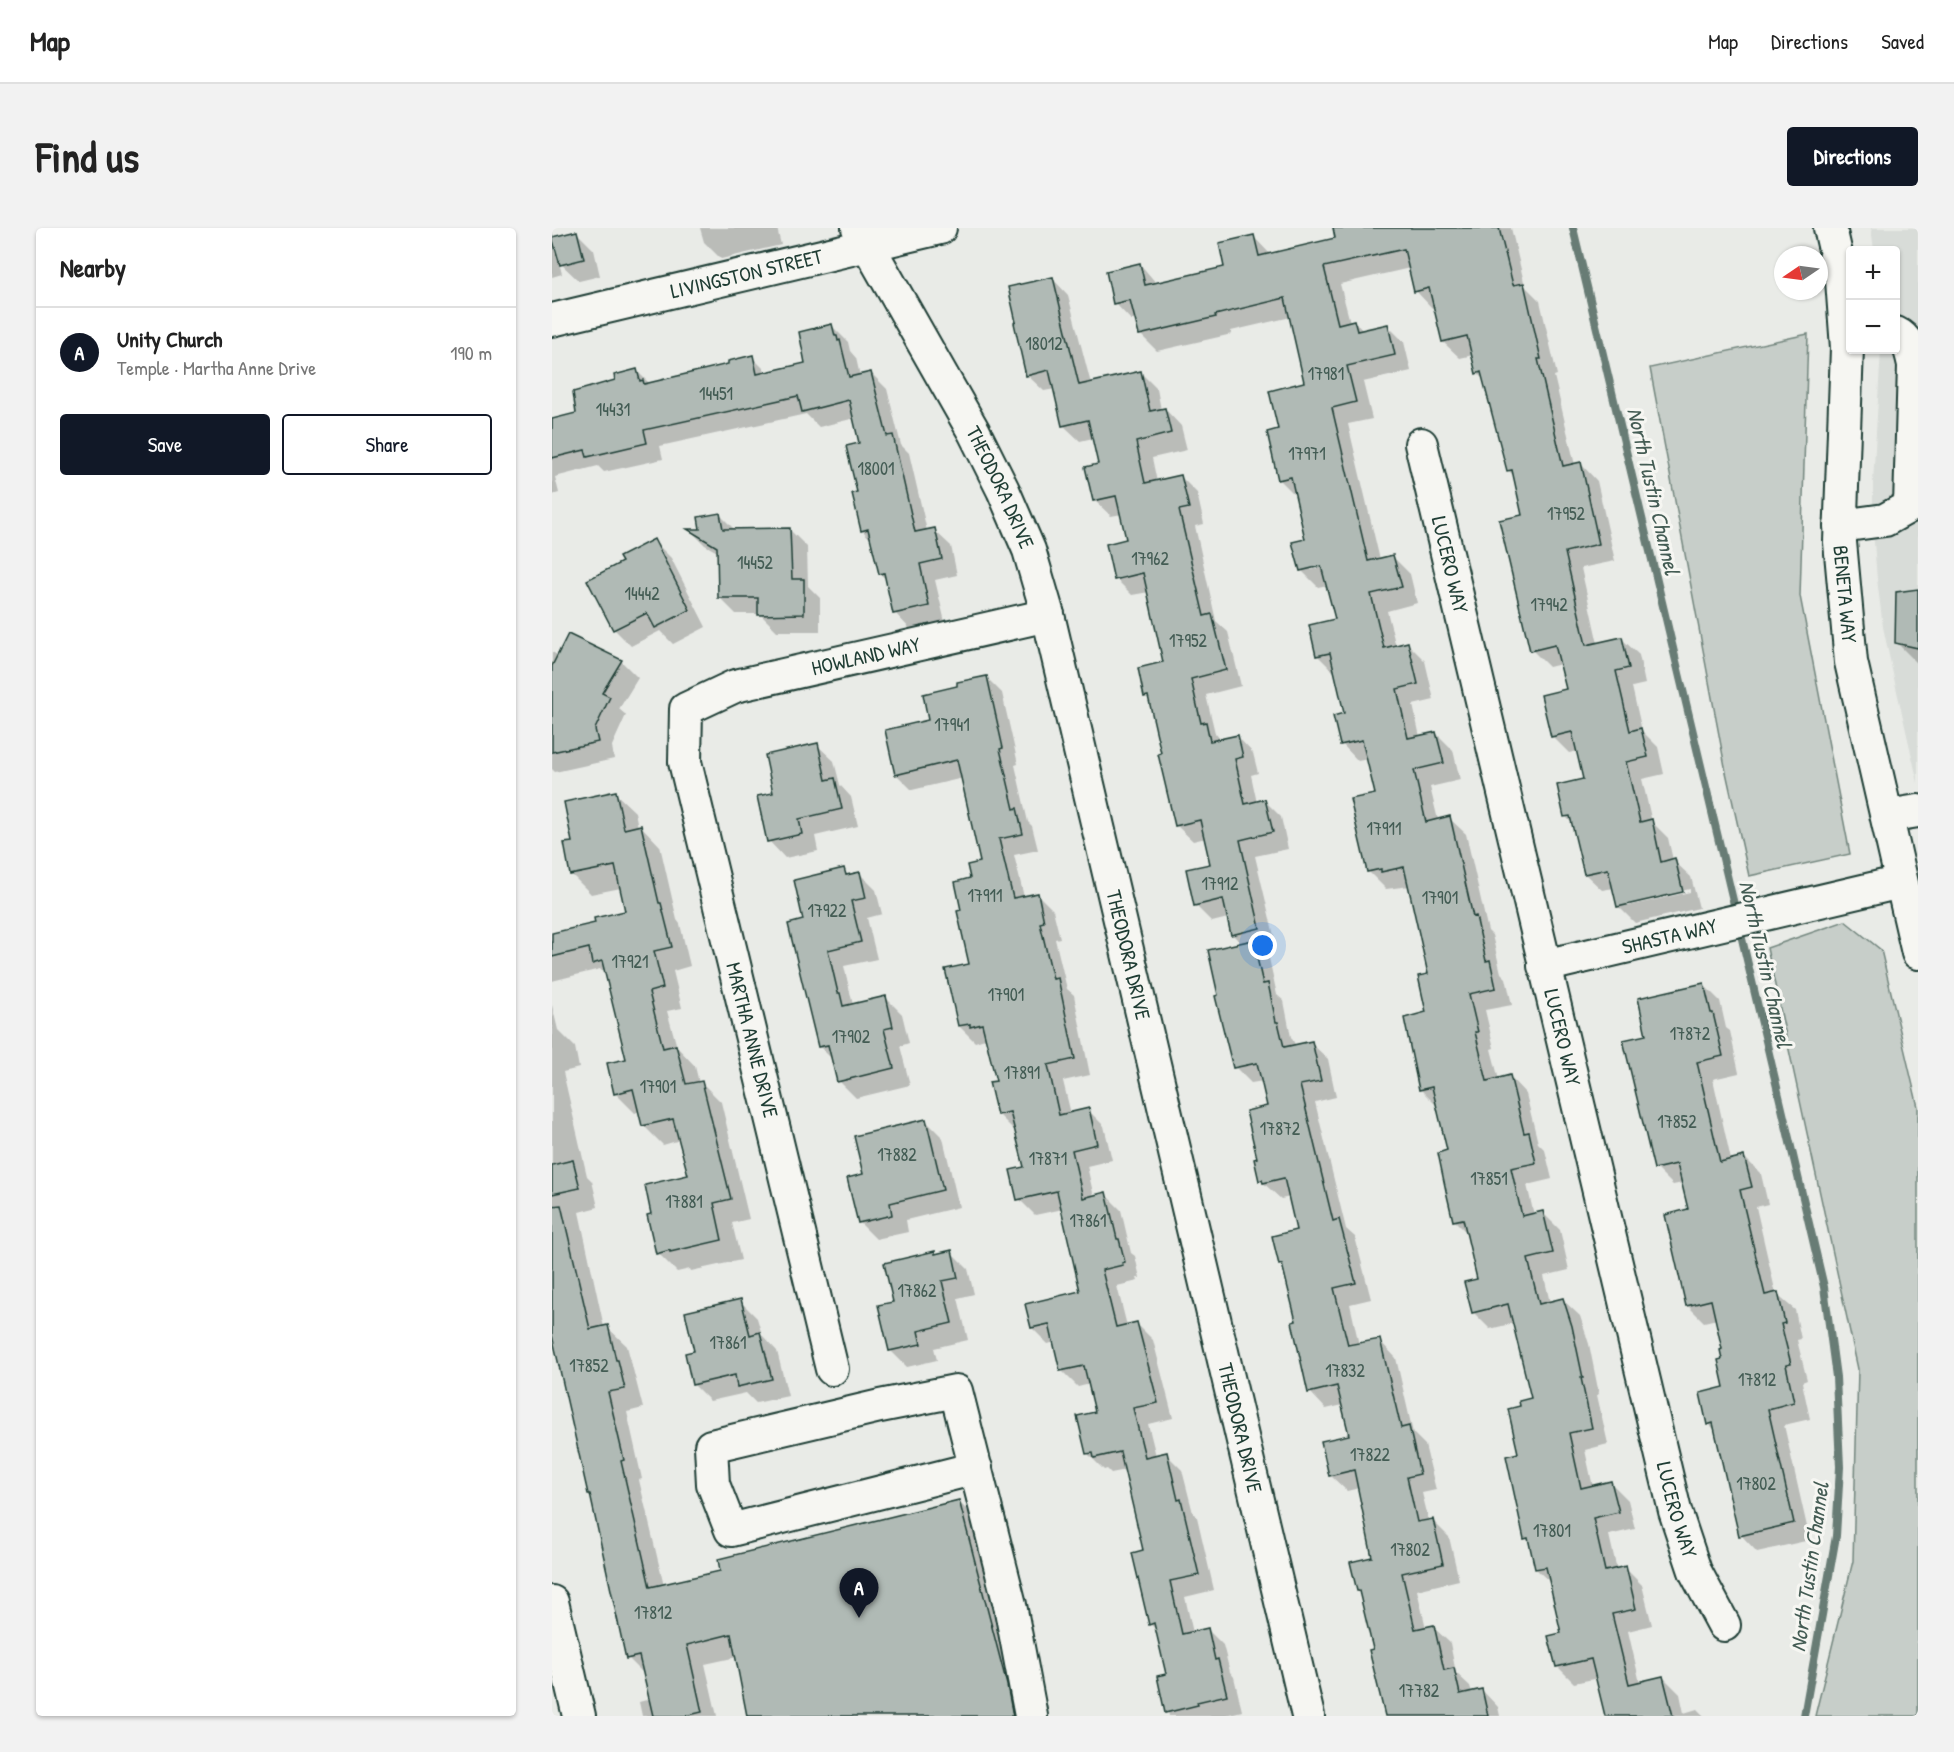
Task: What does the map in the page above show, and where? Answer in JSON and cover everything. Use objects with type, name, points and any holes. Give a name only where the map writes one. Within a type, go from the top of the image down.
[{"type":"street","name":"LIVINGSTON STREET","points":[[552,320],[862,237],[940,228]]},
{"type":"street","name":"BENETA WAY","points":[[1830,228],[1842,280],[1846,314]]},
{"type":"street","name":"THEODORA DRIVE","points":[[862,237],[974,432],[1029,550],[1048,615],[1308,1716]]},
{"type":"street","points":[[1840,526],[1885,520],[1910,506],[1914,365],[1906,334]]},
{"type":"street","name":"BENETA WAY","points":[[1847,354],[1840,542],[1851,662],[1918,953]]},
{"type":"street","name":"LUCERO WAY","points":[[1421,444],[1675,1511],[1695,1571],[1724,1624]]},
{"type":"street","name":"HOWLAND WAY","points":[[686,709],[735,686],[1048,615]]},
{"type":"street","name":"MARTHA ANNE DRIVE","points":[[686,709],[685,762],[832,1369]]},
{"type":"street","points":[[1887,816],[1918,811]]},
{"type":"street","name":"SHASTA WAY","points":[[1544,966],[1901,882]]},
{"type":"street","points":[[976,1468],[731,1530],[712,1484],[711,1446],[880,1406],[956,1391],[976,1468],[1010,1605],[1031,1716]]},
{"type":"street","points":[[552,1602],[579,1716]]},
{"type":"shaded area","points":[[1871,228],[1918,228],[1918,783],[1883,627],[1873,530],[1873,482],[1881,354],[1900,354],[1900,246],[1873,246]]},
{"type":"shaded area","points":[[1808,334],[1800,596],[1850,854],[1749,876],[1726,772],[1650,368]]},
{"type":"shaded area","points":[[1845,921],[1881,950],[1918,1107],[1918,1716],[1815,1716],[1853,1561],[1858,1369],[1767,948]]},
{"type":"building","points":[[1333,228],[1499,228],[1513,285],[1524,283],[1541,359],[1538,359],[1563,466],[1581,462],[1599,544],[1565,552],[1586,645],[1622,637],[1629,668],[1616,671],[1630,731],[1641,728],[1648,757],[1626,762],[1640,822],[1652,819],[1661,862],[1675,858],[1683,892],[1617,907],[1608,869],[1584,874],[1570,816],[1564,817],[1557,785],[1583,779],[1572,732],[1551,737],[1541,695],[1566,689],[1555,645],[1530,651],[1499,520],[1522,515],[1512,470],[1507,471],[1481,372],[1476,374],[1467,336],[1442,342],[1429,288],[1414,292],[1404,249],[1324,267],[1338,324],[1354,320],[1357,331],[1388,324],[1395,355],[1347,366],[1356,402],[1332,408],[1368,561],[1393,555],[1402,587],[1371,594],[1384,648],[1408,642],[1418,684],[1397,689],[1408,738],[1436,732],[1444,763],[1414,770],[1426,822],[1450,816],[1473,917],[1476,916],[1486,961],[1490,960],[1496,988],[1469,994],[1478,1032],[1475,1032],[1487,1081],[1510,1075],[1524,1133],[1529,1132],[1536,1163],[1511,1168],[1522,1216],[1543,1211],[1553,1253],[1528,1259],[1539,1304],[1563,1298],[1572,1326],[1592,1428],[1569,1433],[1581,1488],[1611,1481],[1619,1512],[1593,1518],[1605,1571],[1626,1566],[1636,1609],[1612,1614],[1629,1684],[1663,1676],[1673,1716],[1605,1716],[1591,1659],[1556,1667],[1548,1636],[1561,1633],[1546,1567],[1535,1569],[1528,1538],[1524,1539],[1506,1456],[1518,1453],[1508,1409],[1520,1406],[1519,1401],[1531,1398],[1508,1304],[1472,1313],[1464,1282],[1477,1279],[1463,1219],[1453,1221],[1438,1153],[1447,1150],[1432,1087],[1419,1090],[1404,1018],[1426,1012],[1418,976],[1428,974],[1404,867],[1381,872],[1381,869],[1367,872],[1350,799],[1375,794],[1362,740],[1340,745],[1333,716],[1344,713],[1330,653],[1316,656],[1309,625],[1335,619],[1321,566],[1300,571],[1292,542],[1305,539],[1291,477],[1278,480],[1267,432],[1278,429],[1269,391],[1304,382],[1285,298],[1139,335],[1130,300],[1113,304],[1106,271],[1140,263],[1145,285],[1224,267],[1219,243],[1254,235],[1259,256],[1335,238]]},
{"type":"building","points":[[577,231],[584,259],[560,265],[552,237]]},
{"type":"building","points":[[1053,277],[1079,385],[1141,371],[1150,411],[1165,408],[1171,433],[1136,442],[1145,483],[1181,475],[1189,508],[1179,510],[1204,616],[1212,614],[1226,670],[1191,679],[1201,723],[1206,722],[1210,741],[1238,735],[1243,757],[1235,759],[1245,804],[1265,799],[1273,832],[1240,840],[1260,928],[1231,935],[1223,899],[1194,906],[1186,869],[1210,864],[1200,820],[1175,826],[1158,754],[1161,753],[1148,696],[1144,697],[1138,668],[1163,662],[1143,573],[1114,580],[1106,544],[1126,539],[1116,496],[1093,501],[1085,467],[1098,464],[1088,420],[1062,426],[1049,370],[1026,376],[1014,323],[1016,322],[1008,287]]},
{"type":"building","points":[[832,324],[835,336],[838,341],[840,340],[849,377],[871,372],[887,436],[893,435],[915,532],[935,528],[942,559],[920,564],[929,606],[893,614],[884,573],[879,574],[868,529],[861,531],[852,493],[857,492],[846,446],[859,443],[849,400],[802,412],[798,396],[644,430],[647,443],[587,457],[585,450],[552,458],[552,419],[576,413],[573,392],[615,380],[614,375],[637,369],[640,381],[643,380],[644,384],[728,364],[728,361],[753,355],[757,374],[805,363],[799,332]]},
{"type":"building","points":[[720,513],[723,529],[790,528],[792,579],[804,579],[804,614],[758,615],[758,598],[718,598],[717,547],[687,529],[700,529],[698,517]]},
{"type":"building","points":[[654,539],[690,610],[655,628],[647,613],[613,630],[587,580],[622,562],[619,557]]},
{"type":"building","points":[[1918,589],[1918,648],[1895,643],[1896,592]]},
{"type":"building","points":[[568,634],[622,660],[602,693],[610,697],[595,729],[598,742],[552,752],[552,666]]},
{"type":"building","points":[[987,676],[1003,748],[1000,749],[1014,809],[1017,808],[1023,834],[999,839],[1013,898],[1038,893],[1044,922],[1040,923],[1053,979],[1058,978],[1075,1059],[1048,1065],[1059,1115],[1089,1108],[1097,1144],[1072,1150],[1083,1198],[1106,1192],[1125,1262],[1122,1263],[1123,1265],[1102,1270],[1116,1327],[1137,1322],[1158,1403],[1133,1408],[1145,1457],[1167,1452],[1199,1575],[1170,1581],[1182,1634],[1208,1628],[1215,1660],[1218,1659],[1227,1695],[1165,1713],[1157,1676],[1166,1674],[1154,1623],[1149,1625],[1132,1553],[1143,1550],[1120,1452],[1094,1458],[1093,1453],[1086,1454],[1077,1416],[1095,1412],[1084,1366],[1060,1371],[1049,1324],[1031,1328],[1025,1304],[1080,1291],[1057,1191],[1017,1200],[1010,1170],[1024,1167],[1010,1112],[997,1115],[989,1082],[996,1081],[982,1024],[970,1027],[970,1024],[958,1026],[945,969],[969,964],[957,911],[961,910],[955,882],[970,878],[967,865],[980,862],[957,760],[895,775],[885,730],[928,720],[923,694],[957,686],[957,682]]},
{"type":"building","points":[[818,743],[826,780],[835,778],[842,809],[799,819],[802,834],[767,842],[757,796],[773,793],[765,755]]},
{"type":"building","points":[[616,791],[624,829],[641,825],[672,947],[654,951],[663,988],[649,992],[663,1048],[676,1045],[686,1084],[702,1081],[731,1199],[714,1203],[722,1240],[656,1254],[647,1215],[651,1214],[645,1185],[688,1175],[673,1119],[642,1126],[633,1089],[614,1094],[607,1063],[626,1059],[602,961],[592,964],[589,948],[552,957],[552,933],[595,923],[594,918],[625,911],[615,866],[570,875],[564,843],[572,842],[564,802]]},
{"type":"building","points":[[844,868],[846,875],[860,872],[866,898],[851,901],[861,942],[828,950],[838,993],[840,993],[843,1006],[886,996],[893,1027],[884,1029],[894,1068],[837,1082],[828,1045],[818,1047],[788,924],[803,920],[794,880]]},
{"type":"building","points":[[1253,940],[1263,984],[1268,983],[1284,1047],[1312,1041],[1321,1081],[1300,1085],[1333,1221],[1339,1219],[1356,1283],[1334,1288],[1348,1345],[1380,1339],[1401,1428],[1409,1426],[1420,1474],[1407,1477],[1417,1522],[1433,1519],[1443,1564],[1402,1573],[1415,1629],[1434,1625],[1444,1670],[1454,1668],[1460,1694],[1482,1689],[1488,1716],[1385,1716],[1369,1650],[1373,1649],[1350,1562],[1372,1557],[1354,1470],[1329,1476],[1321,1441],[1349,1435],[1337,1386],[1308,1393],[1292,1322],[1296,1321],[1282,1264],[1279,1265],[1272,1236],[1296,1230],[1284,1178],[1263,1183],[1262,1180],[1259,1181],[1254,1159],[1257,1158],[1246,1111],[1267,1106],[1257,1063],[1233,1068],[1215,996],[1218,995],[1208,950]]},
{"type":"building","points":[[1704,983],[1723,1056],[1697,1062],[1720,1162],[1744,1156],[1752,1187],[1740,1190],[1765,1295],[1778,1292],[1785,1323],[1781,1324],[1791,1364],[1786,1365],[1794,1402],[1768,1409],[1794,1523],[1739,1536],[1713,1423],[1707,1425],[1700,1393],[1724,1387],[1718,1360],[1722,1359],[1720,1350],[1722,1349],[1711,1300],[1686,1306],[1665,1215],[1688,1209],[1677,1164],[1654,1169],[1623,1040],[1646,1035],[1638,998]]},
{"type":"building","points":[[926,1119],[943,1190],[890,1203],[892,1215],[858,1223],[847,1178],[863,1174],[854,1136]]},
{"type":"building","points":[[573,1160],[580,1188],[552,1194],[552,1165]]},
{"type":"building","points":[[561,1205],[590,1329],[608,1325],[625,1389],[608,1392],[624,1460],[621,1461],[650,1587],[720,1571],[718,1559],[959,1500],[1013,1716],[747,1716],[731,1634],[687,1645],[702,1712],[685,1716],[653,1716],[639,1656],[626,1659],[552,1335],[552,1206]]},
{"type":"building","points":[[952,1250],[958,1278],[942,1281],[952,1323],[918,1331],[921,1344],[889,1351],[878,1305],[893,1302],[884,1263],[935,1251],[935,1254]]},
{"type":"building","points":[[741,1299],[750,1335],[760,1332],[772,1379],[737,1387],[735,1375],[692,1385],[685,1353],[694,1351],[685,1312]]},
{"type":"waterway","name":"North Tustin Channel","points":[[1573,228],[1736,913]]},
{"type":"waterway","name":"North Tustin Channel","points":[[1739,926],[1824,1287],[1836,1377],[1840,1467],[1836,1536],[1804,1716]]},
{"type":"place","name":"Unity Church","points":[[859,1618]]}]
